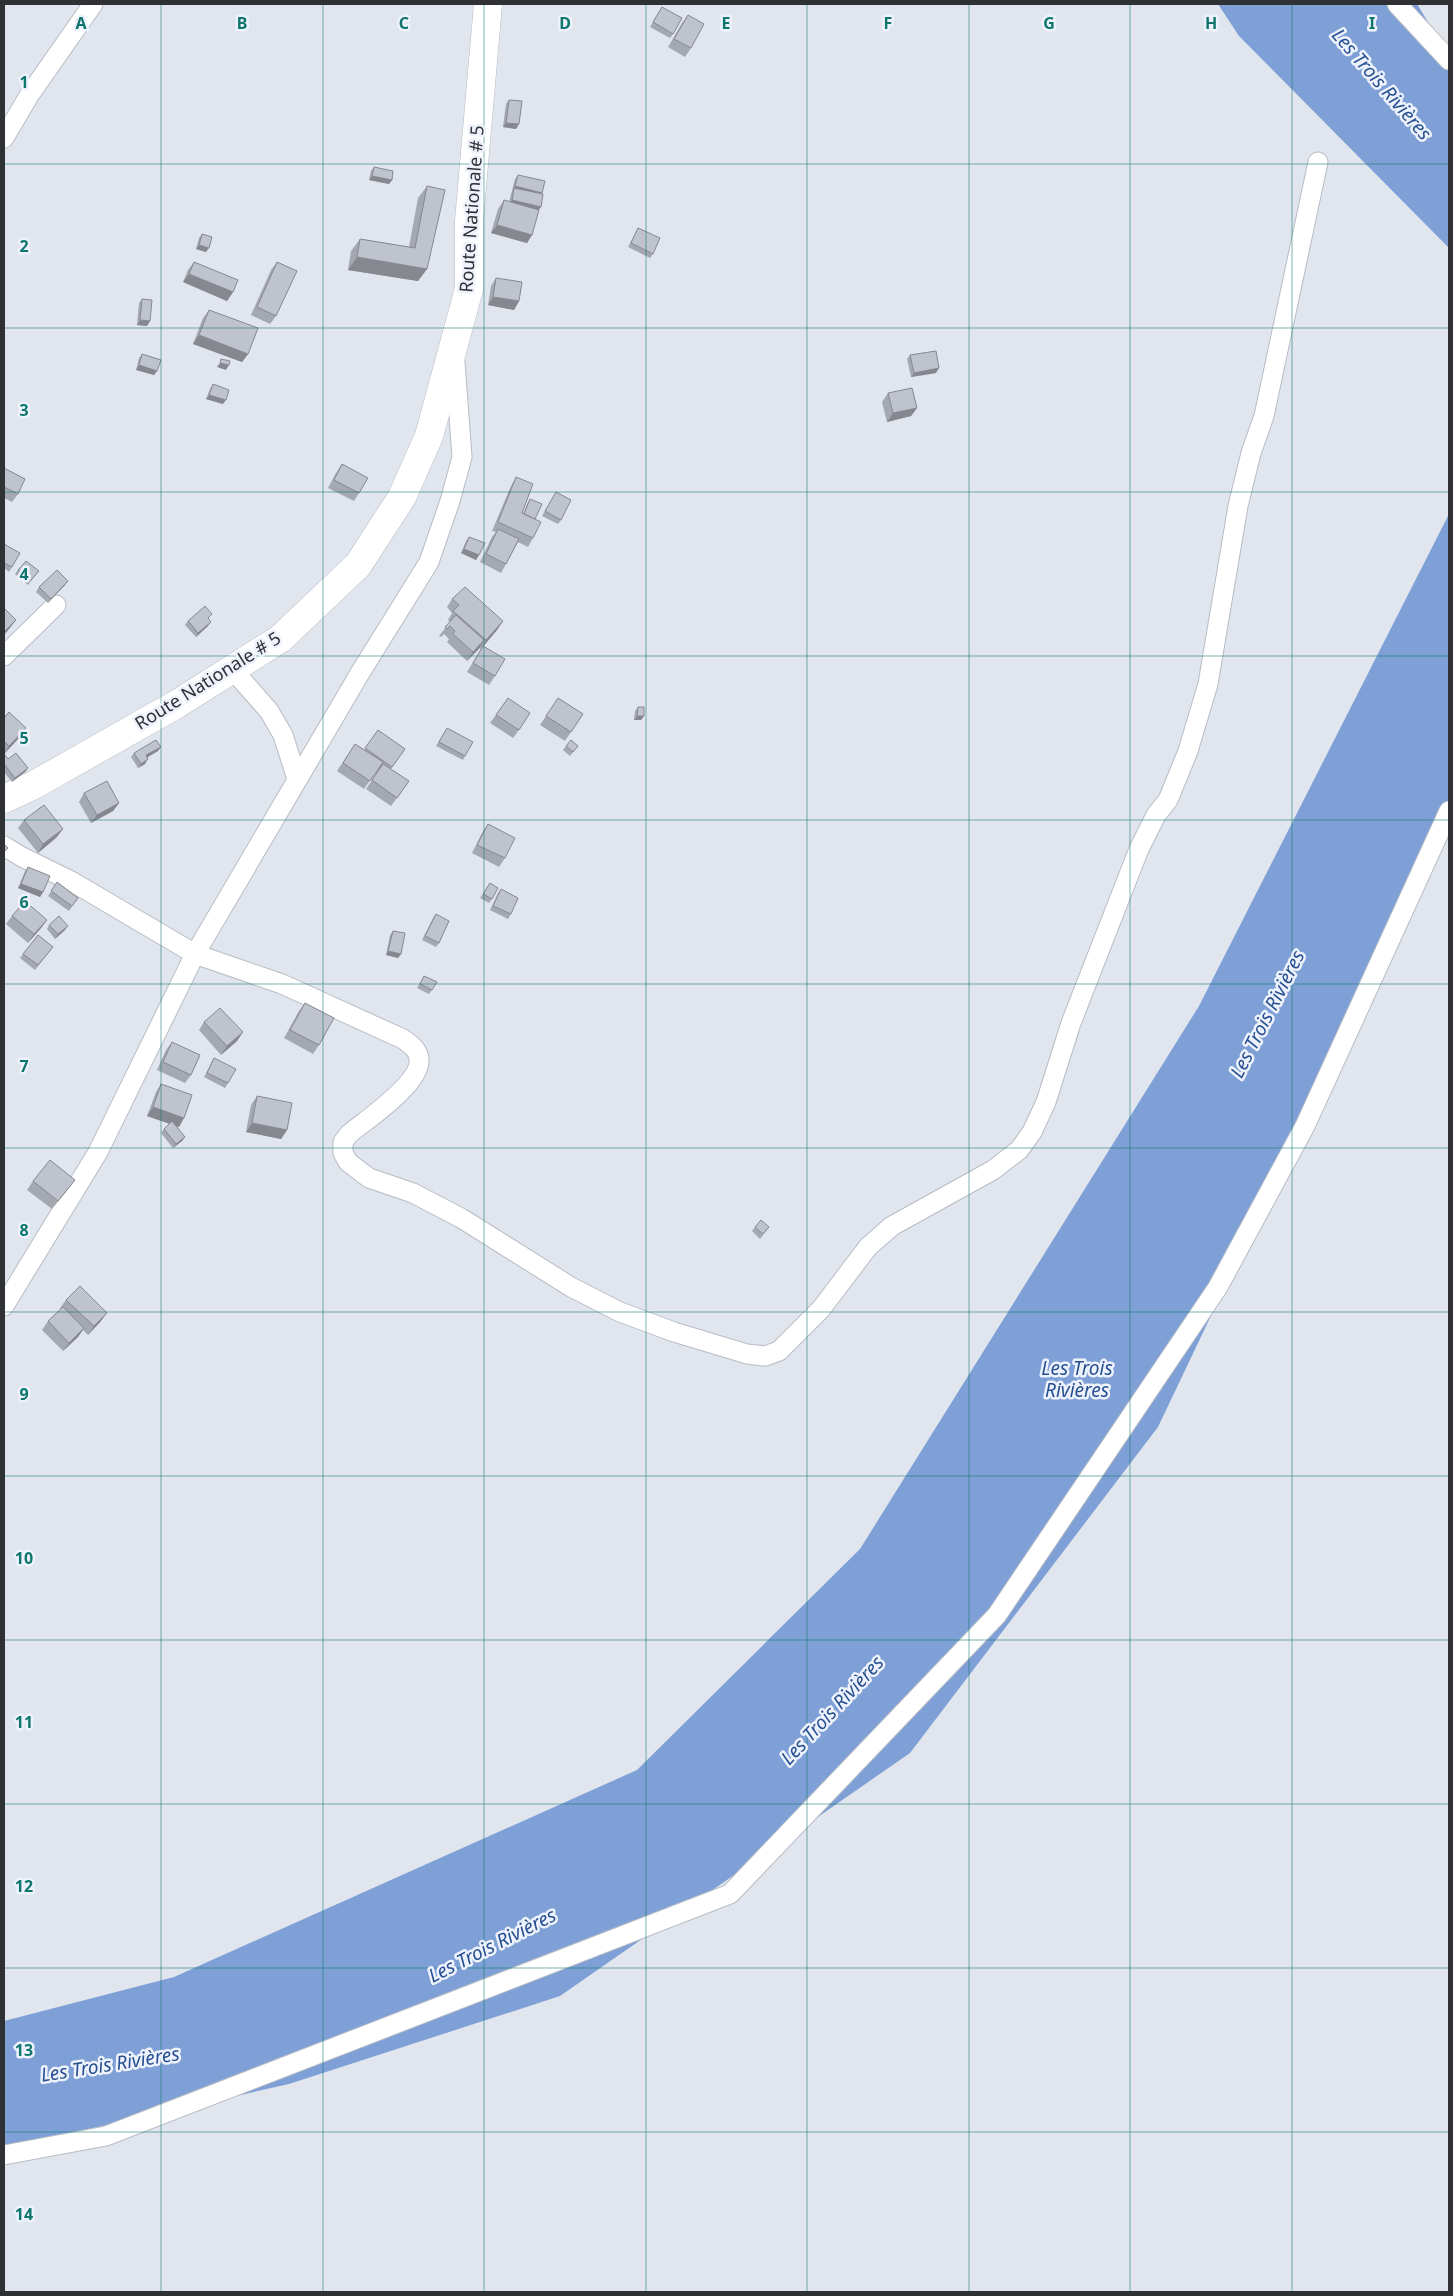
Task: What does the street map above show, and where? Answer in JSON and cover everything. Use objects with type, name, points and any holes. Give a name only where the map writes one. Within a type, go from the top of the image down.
[{"type":"main road","name":"Route Nationale # 5","points":[[4,799],[34,785],[177,704],[280,639],[358,564],[402,497],[430,436],[469,290],[469,221],[488,4]]},
{"type":"street","points":[[4,138],[30,94],[92,4]]},
{"type":"street","points":[[1397,4],[1449,60]]},
{"type":"street","points":[[4,846],[71,881],[195,954],[282,984],[403,1039],[415,1048],[420,1060],[416,1073],[408,1085],[349,1134],[343,1142],[343,1153],[348,1162],[369,1178],[413,1193],[461,1218],[571,1287],[620,1312],[674,1332],[747,1354],[765,1356],[779,1350],[821,1309],[868,1247],[892,1226],[993,1170],[1019,1150],[1032,1132],[1046,1102],[1071,1023],[1108,923],[1139,849],[1156,815],[1168,800],[1194,732],[1208,684],[1238,506],[1251,453],[1264,416],[1318,162]]},
{"type":"street","points":[[4,1306],[98,1152],[195,954],[297,780],[429,562],[462,457],[454,348]]},
{"type":"street","points":[[4,656],[56,605]]},
{"type":"street","points":[[232,669],[269,711],[283,735],[297,780]]},
{"type":"street","points":[[4,2155],[106,2136],[730,1894],[997,1615],[1218,1288],[1305,1126],[1449,811]]},
{"type":"water","name":"Les Trois Rivières","points":[[1218,4],[1417,4],[1449,57],[1449,248],[1239,36]]},
{"type":"water","name":"Les Trois Rivières","points":[[1449,514],[1449,816],[1158,1427],[910,1753],[560,1996],[289,2084],[4,2148],[4,2021],[174,1977],[637,1770],[860,1549],[1199,1006]]},
{"type":"building","points":[[662,7],[682,18],[673,34],[653,22]]},
{"type":"building","points":[[688,15],[704,24],[691,48],[674,39]]},
{"type":"building","points":[[509,100],[522,101],[519,124],[506,123]]},
{"type":"building","points":[[374,167],[393,171],[392,180],[372,176]]},
{"type":"building","points":[[518,175],[545,181],[542,193],[515,186]]},
{"type":"building","points":[[427,186],[445,190],[427,269],[357,257],[360,239],[415,248]]},
{"type":"building","points":[[514,188],[543,194],[541,207],[512,200]]},
{"type":"building","points":[[504,200],[539,210],[532,235],[497,225]]},
{"type":"building","points":[[638,228],[660,238],[653,254],[631,243]]},
{"type":"building","points":[[202,234],[212,237],[209,248],[199,245]]},
{"type":"building","points":[[194,262],[238,280],[233,292],[189,274]]},
{"type":"building","points":[[277,262],[297,271],[276,316],[257,307]]},
{"type":"building","points":[[496,278],[522,282],[519,301],[493,297]]},
{"type":"building","points":[[142,299],[152,300],[150,321],[140,320]]},
{"type":"building","points":[[209,310],[258,328],[248,354],[199,335]]},
{"type":"building","points":[[936,351],[939,368],[914,373],[910,355]]},
{"type":"building","points":[[142,354],[161,360],[157,371],[139,365]]},
{"type":"building","points":[[221,359],[230,361],[229,365],[220,363]]},
{"type":"building","points":[[213,384],[229,390],[226,400],[209,395]]},
{"type":"building","points":[[912,388],[917,408],[893,413],[888,393]]},
{"type":"building","points":[[342,464],[368,478],[359,493],[334,480]]},
{"type":"building","points":[[4,468],[25,479],[18,494],[4,487]]},
{"type":"building","points":[[516,477],[533,484],[522,513],[541,522],[533,538],[498,522]]},
{"type":"building","points":[[556,492],[571,500],[561,520],[545,511]]},
{"type":"building","points":[[530,499],[542,504],[535,519],[524,514]]},
{"type":"building","points":[[498,529],[519,539],[506,564],[486,554]]},
{"type":"building","points":[[469,537],[485,543],[479,555],[464,549]]},
{"type":"building","points":[[4,544],[20,553],[12,567],[4,563]]},
{"type":"building","points":[[26,561],[39,571],[31,580],[18,570]]},
{"type":"building","points":[[57,570],[68,581],[51,599],[39,587]]},
{"type":"building","points":[[465,587],[503,621],[486,640],[453,611],[459,605],[452,599]]},
{"type":"building","points":[[205,606],[212,614],[208,618],[211,622],[198,633],[188,621]]},
{"type":"building","points":[[4,608],[16,620],[4,632]]},
{"type":"building","points":[[456,615],[484,640],[473,652],[453,634],[455,631],[450,626],[447,629],[445,627]]},
{"type":"building","points":[[483,646],[505,659],[495,676],[473,663]]},
{"type":"building","points":[[508,698],[530,713],[519,730],[496,715]]},
{"type":"building","points":[[558,698],[583,714],[571,732],[546,716]]},
{"type":"building","points":[[638,707],[644,707],[644,716],[637,716]]},
{"type":"building","points":[[9,712],[26,728],[9,746],[4,741],[4,718]]},
{"type":"building","points":[[447,728],[473,742],[465,756],[439,742]]},
{"type":"building","points":[[378,730],[405,749],[392,767],[365,748]]},
{"type":"building","points":[[156,740],[161,747],[146,755],[148,759],[141,764],[134,753]]},
{"type":"building","points":[[571,740],[578,746],[573,752],[566,746]]},
{"type":"building","points":[[355,744],[383,762],[370,781],[343,763]]},
{"type":"building","points":[[16,753],[28,768],[15,778],[4,764],[4,754],[8,759]]},
{"type":"building","points":[[383,764],[409,781],[397,798],[372,780]]},
{"type":"building","points":[[107,781],[119,803],[97,815],[84,793]]},
{"type":"building","points":[[44,805],[63,829],[43,844],[24,820]]},
{"type":"building","points":[[488,824],[515,838],[505,858],[477,845]]},
{"type":"building","points":[[4,844],[8,848],[4,852]]},
{"type":"building","points":[[28,867],[50,876],[43,892],[21,884]]},
{"type":"building","points":[[57,882],[78,898],[72,906],[51,891]]},
{"type":"building","points":[[490,883],[498,888],[492,899],[483,894]]},
{"type":"building","points":[[501,889],[518,898],[511,914],[493,906]]},
{"type":"building","points":[[25,901],[47,920],[34,934],[12,916]]},
{"type":"building","points":[[436,914],[449,921],[439,943],[425,936]]},
{"type":"building","points":[[59,916],[68,926],[58,934],[49,925]]},
{"type":"building","points":[[393,931],[405,933],[401,954],[388,951]]},
{"type":"building","points":[[38,935],[53,947],[38,965],[23,954]]},
{"type":"building","points":[[424,976],[437,982],[432,990],[420,984]]},
{"type":"building","points":[[305,1003],[334,1018],[319,1045],[290,1030]]},
{"type":"building","points":[[220,1008],[243,1032],[227,1046],[204,1022]]},
{"type":"building","points":[[172,1042],[200,1055],[191,1075],[163,1062]]},
{"type":"building","points":[[214,1058],[236,1069],[228,1083],[207,1073]]},
{"type":"building","points":[[161,1084],[192,1095],[184,1118],[153,1107]]},
{"type":"building","points":[[257,1096],[292,1103],[287,1130],[252,1123]]},
{"type":"building","points":[[172,1121],[185,1137],[176,1144],[164,1129]]},
{"type":"building","points":[[50,1160],[75,1180],[58,1201],[33,1181]]},
{"type":"building","points":[[761,1220],[769,1227],[763,1234],[755,1227]]},
{"type":"building","points":[[80,1286],[107,1313],[94,1326],[66,1300]]},
{"type":"building","points":[[63,1307],[84,1328],[69,1343],[48,1321]]}]
